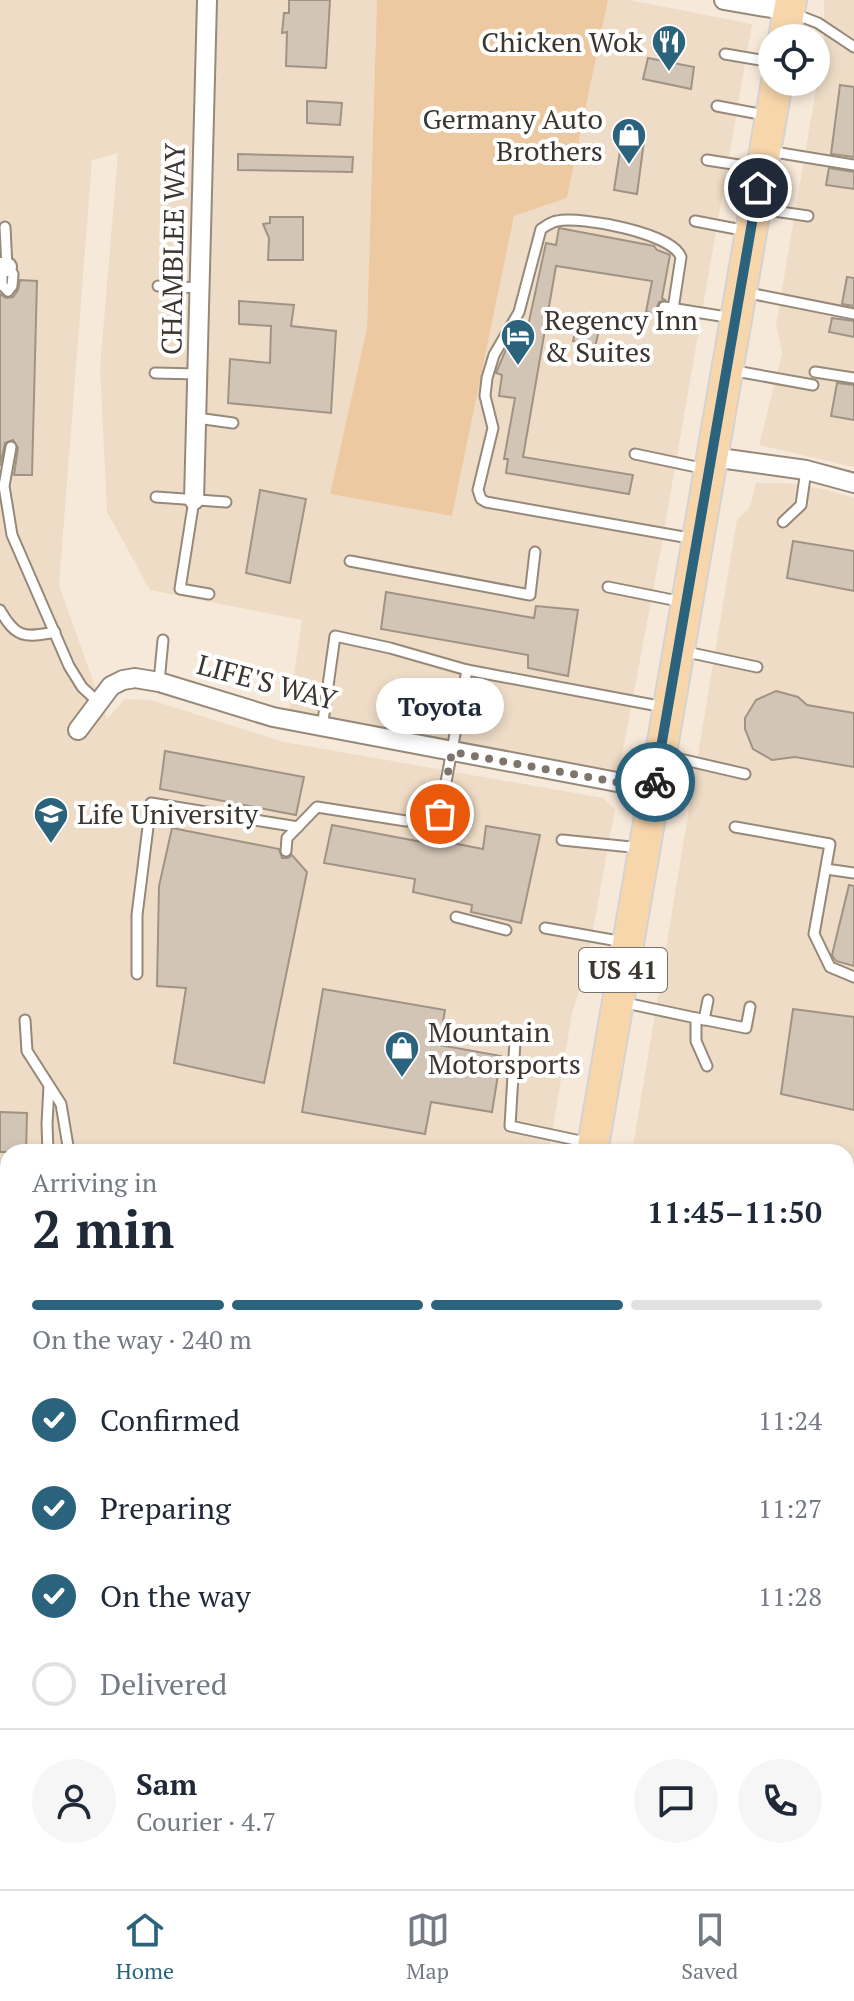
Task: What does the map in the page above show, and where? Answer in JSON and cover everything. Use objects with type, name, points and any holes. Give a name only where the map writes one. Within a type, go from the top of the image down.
[{"type":"main road","name":"US 41","points":[[593,1144],[775,96]]},
{"type":"street","name":"CHAMBLEE WAY","points":[[194,500],[207,0]]},
{"type":"street","points":[[724,0],[788,16]]},
{"type":"street","points":[[711,463],[806,470],[854,483]]},
{"type":"street","name":"LIFE'S WAY","points":[[78,730],[111,686],[135,678],[322,728],[654,789]]},
{"type":"lane","points":[[788,16],[818,23],[854,47]]},
{"type":"lane","points":[[725,54],[758,60]]},
{"type":"lane","points":[[717,106],[771,116]]},
{"type":"lane","points":[[707,160],[763,159],[854,165]]},
{"type":"lane","points":[[695,221],[808,216]]},
{"type":"lane","points":[[698,539],[498,505],[481,499],[478,490],[493,428],[485,396],[487,378],[494,355],[519,312],[541,229],[556,221],[583,220],[648,235],[674,247],[681,257],[668,308],[738,305],[854,314]]},
{"type":"lane","points":[[4,267],[5,227]]},
{"type":"lane","points":[[158,286],[201,288]]},
{"type":"lane","points":[[728,369],[813,385]]},
{"type":"lane","points":[[815,372],[854,378]]},
{"type":"lane","points":[[155,373],[198,374]]},
{"type":"lane","points":[[197,418],[233,423]]},
{"type":"lane","points":[[11,447],[2,487],[12,535],[75,676],[97,701]]},
{"type":"lane","points":[[635,454],[711,463]]},
{"type":"lane","points":[[783,522],[801,505],[806,470]]},
{"type":"lane","points":[[156,497],[226,502]]},
{"type":"lane","points":[[194,500],[180,589],[209,594]]},
{"type":"lane","points":[[350,561],[530,595],[535,552]]},
{"type":"lane","points":[[608,587],[687,603]]},
{"type":"lane","points":[[0,610],[9,626],[18,633],[29,636],[55,632]]},
{"type":"lane","points":[[322,728],[335,636],[467,670],[668,708]]},
{"type":"lane","points":[[159,682],[163,640]]},
{"type":"lane","points":[[679,651],[757,667]]},
{"type":"lane","points":[[440,814],[467,670]]},
{"type":"lane","points":[[660,754],[745,774]]},
{"type":"lane","points":[[137,974],[137,915],[151,803],[298,827]]},
{"type":"lane","points":[[286,851],[287,838],[317,807],[406,821]]},
{"type":"lane","points":[[735,827],[830,844],[814,934],[830,967],[854,977]]},
{"type":"lane","points":[[562,840],[644,848]]},
{"type":"lane","points":[[826,869],[854,873]]},
{"type":"lane","points":[[456,917],[506,930]]},
{"type":"lane","points":[[545,928],[628,942]]},
{"type":"lane","points":[[707,1066],[696,1041],[708,1000]]},
{"type":"lane","points":[[618,1001],[746,1028],[750,1007]]},
{"type":"lane","points":[[25,1020],[27,1051],[61,1104],[68,1144]]},
{"type":"lane","points":[[515,1041],[510,1126],[577,1144]]},
{"type":"lane","points":[[48,1144],[49,1086]]},
{"type":"shaded area","points":[[0,0],[377,0],[367,328],[330,494],[452,516],[514,216],[567,198],[608,0],[629,0],[752,24],[619,771],[288,716],[302,620],[150,590],[107,512],[100,367],[118,153],[92,160],[59,586],[107,719],[125,699],[151,700],[284,742],[603,798],[615,809],[585,974],[572,1013],[550,1144],[0,1144]]},
{"type":"shaded area","points":[[377,0],[608,0],[567,198],[514,216],[452,516],[330,494],[367,328]]},
{"type":"shaded area","points":[[824,0],[854,0],[854,467],[759,445],[782,353],[776,325],[815,96],[830,96],[830,24],[824,24]]},
{"type":"shaded area","points":[[756,483],[787,483],[854,498],[854,1144],[633,1144],[737,520],[750,507]]},
{"type":"building","points":[[289,0],[330,0],[326,68],[286,66],[287,32],[282,33],[284,13],[289,13]]},
{"type":"building","name":"Chicken Wok","points":[[648,58],[694,67],[691,89],[643,79]]},
{"type":"building","points":[[840,85],[854,87],[854,157],[831,154]]},
{"type":"building","points":[[307,101],[342,103],[340,125],[307,123]]},
{"type":"building","name":"Germany Auto Brothers","points":[[622,138],[644,141],[637,194],[614,190]]},
{"type":"building","points":[[238,154],[353,157],[352,172],[238,170]]},
{"type":"building","points":[[829,168],[854,172],[854,189],[826,185]]},
{"type":"building","points":[[270,217],[303,217],[303,260],[268,260],[269,238],[263,224],[270,223]]},
{"type":"building","name":"Regency Inn & Suites","points":[[559,228],[654,246],[670,255],[662,298],[665,300],[659,302],[657,307],[662,315],[646,312],[652,281],[556,266],[523,457],[633,475],[629,494],[506,473],[508,459],[504,459],[515,398],[499,396],[502,375],[496,373],[507,347],[523,349],[546,243],[556,245]]},
{"type":"building","points":[[847,277],[854,278],[854,306],[842,304]]},
{"type":"building","points":[[20,280],[37,281],[32,475],[14,475],[18,448],[13,440],[5,443],[0,466],[0,294],[6,298],[13,297]]},
{"type":"building","points":[[239,301],[294,305],[291,326],[336,331],[331,413],[228,403],[230,359],[270,363],[271,326],[239,324]]},
{"type":"building","name":"Regency Inn & Suites","points":[[579,317],[601,322],[595,347],[573,341]]},
{"type":"building","points":[[832,318],[854,321],[854,337],[829,332]]},
{"type":"building","points":[[837,383],[854,385],[854,420],[831,416]]},
{"type":"building","points":[[260,490],[306,499],[290,583],[246,573]]},
{"type":"building","points":[[793,541],[854,551],[854,591],[787,578]]},
{"type":"building","points":[[386,592],[534,618],[536,606],[578,610],[568,676],[528,668],[528,655],[381,629]]},
{"type":"building","points":[[776,691],[798,697],[807,705],[854,713],[854,767],[795,757],[772,760],[753,749],[745,729],[745,718],[756,700]]},
{"type":"building","points":[[165,751],[304,777],[296,815],[160,789]]},
{"type":"building","points":[[332,825],[422,842],[422,837],[483,849],[486,826],[540,835],[521,923],[471,912],[472,905],[413,892],[415,879],[324,863]]},
{"type":"building","points":[[172,828],[279,849],[282,858],[292,855],[307,872],[264,1083],[174,1063],[186,988],[157,986],[159,886]]},
{"type":"building","points":[[849,885],[854,886],[854,966],[836,961],[832,955]]},
{"type":"building","name":"Mountain Motorsports","points":[[323,989],[445,1010],[439,1045],[501,1056],[492,1112],[431,1102],[425,1134],[302,1112]]},
{"type":"building","points":[[793,1009],[854,1017],[854,1110],[781,1094]]},
{"type":"building","points":[[0,1112],[27,1113],[26,1144],[0,1144]]},
{"type":"way so far","points":[[440,814],[452,752],[654,789],[655,782]]},
{"type":"place","name":"Chicken Wok","points":[[669,73]]},
{"type":"place","name":"Germany Auto Brothers","points":[[629,166]]},
{"type":"place","name":"Regency Inn & Suites","points":[[518,367]]},
{"type":"place","name":"Toyota","points":[[440,814]]},
{"type":"place","name":"Life University","points":[[51,845]]},
{"type":"place","name":"Mountain Motorsports","points":[[402,1079]]},
{"type":"route","points":[[655,782],[758,188]]}]
